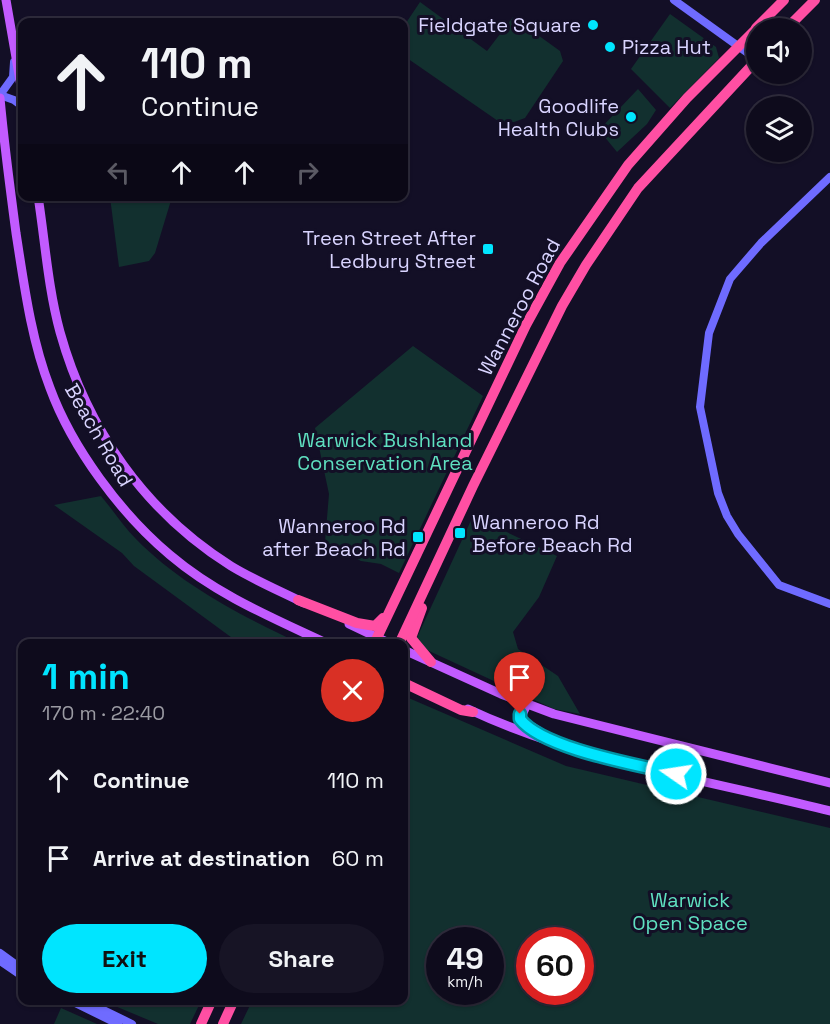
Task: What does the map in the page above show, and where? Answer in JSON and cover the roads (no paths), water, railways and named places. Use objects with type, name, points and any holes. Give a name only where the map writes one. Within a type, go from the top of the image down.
[{"type":"highway","name":"Wanneroo Road","points":[[767,18],[784,0]]},
{"type":"highway","points":[[797,18],[815,0]]},
{"type":"highway","name":"Wanneroo Road","points":[[376,639],[526,325],[560,264],[628,165],[687,98],[746,39]]},
{"type":"highway","name":"Wanneroo Road","points":[[401,639],[562,306],[586,265],[627,202],[746,71]]},
{"type":"highway","points":[[431,662],[411,638],[437,562]]},
{"type":"highway","points":[[298,600],[357,623],[375,626],[388,614]]},
{"type":"highway","points":[[408,683],[461,710],[473,712]]},
{"type":"highway","points":[[201,1024],[210,1005]]},
{"type":"highway","points":[[223,1024],[232,1005]]},
{"type":"main road","points":[[6,0],[18,65]]},
{"type":"main road","name":"Beach Road","points":[[0,96],[2,136],[24,283],[50,388],[103,484],[150,537],[200,578],[247,606],[317,639]]},
{"type":"main road","name":"Beach Road","points":[[39,201],[60,331],[76,384],[107,443],[152,501],[198,544],[232,567],[373,639]]},
{"type":"main road","points":[[408,652],[527,704],[577,720],[830,783]]},
{"type":"main road","points":[[527,704],[520,714],[523,722],[565,746]]},
{"type":"main road","points":[[473,712],[495,723],[565,746],[830,810]]},
{"type":"street","points":[[674,0],[746,52]]},
{"type":"street","points":[[15,44],[13,78],[0,96],[18,103]]},
{"type":"street","points":[[830,177],[761,243],[730,279],[717,308],[710,333],[700,407],[718,492],[727,516],[738,534],[779,585],[830,604]]},
{"type":"street","points":[[0,953],[18,966]]},
{"type":"street","points":[[0,960],[18,973]]},
{"type":"street","points":[[79,1005],[118,1024]]},
{"type":"street","points":[[93,1005],[132,1024]]},
{"type":"place","name":"Fieldgate Square","points":[[593,25]]},
{"type":"place","name":"Pizza Hut","points":[[610,47]]},
{"type":"place","name":"Goodlife Health Clubs","points":[[631,117]]},
{"type":"place","name":"Treen Street After Ledbury Street","points":[[488,249]]},
{"type":"place","name":"Wanneroo Rd Before Beach Rd","points":[[460,533]]},
{"type":"place","name":"Wanneroo Rd after Beach Rd","points":[[418,537]]},
{"type":"park label","name":"Warwick Bushland Conservation Area","points":[[385,452]]},
{"type":"park label","name":"Warwick Open Space","points":[[690,912]]}]
